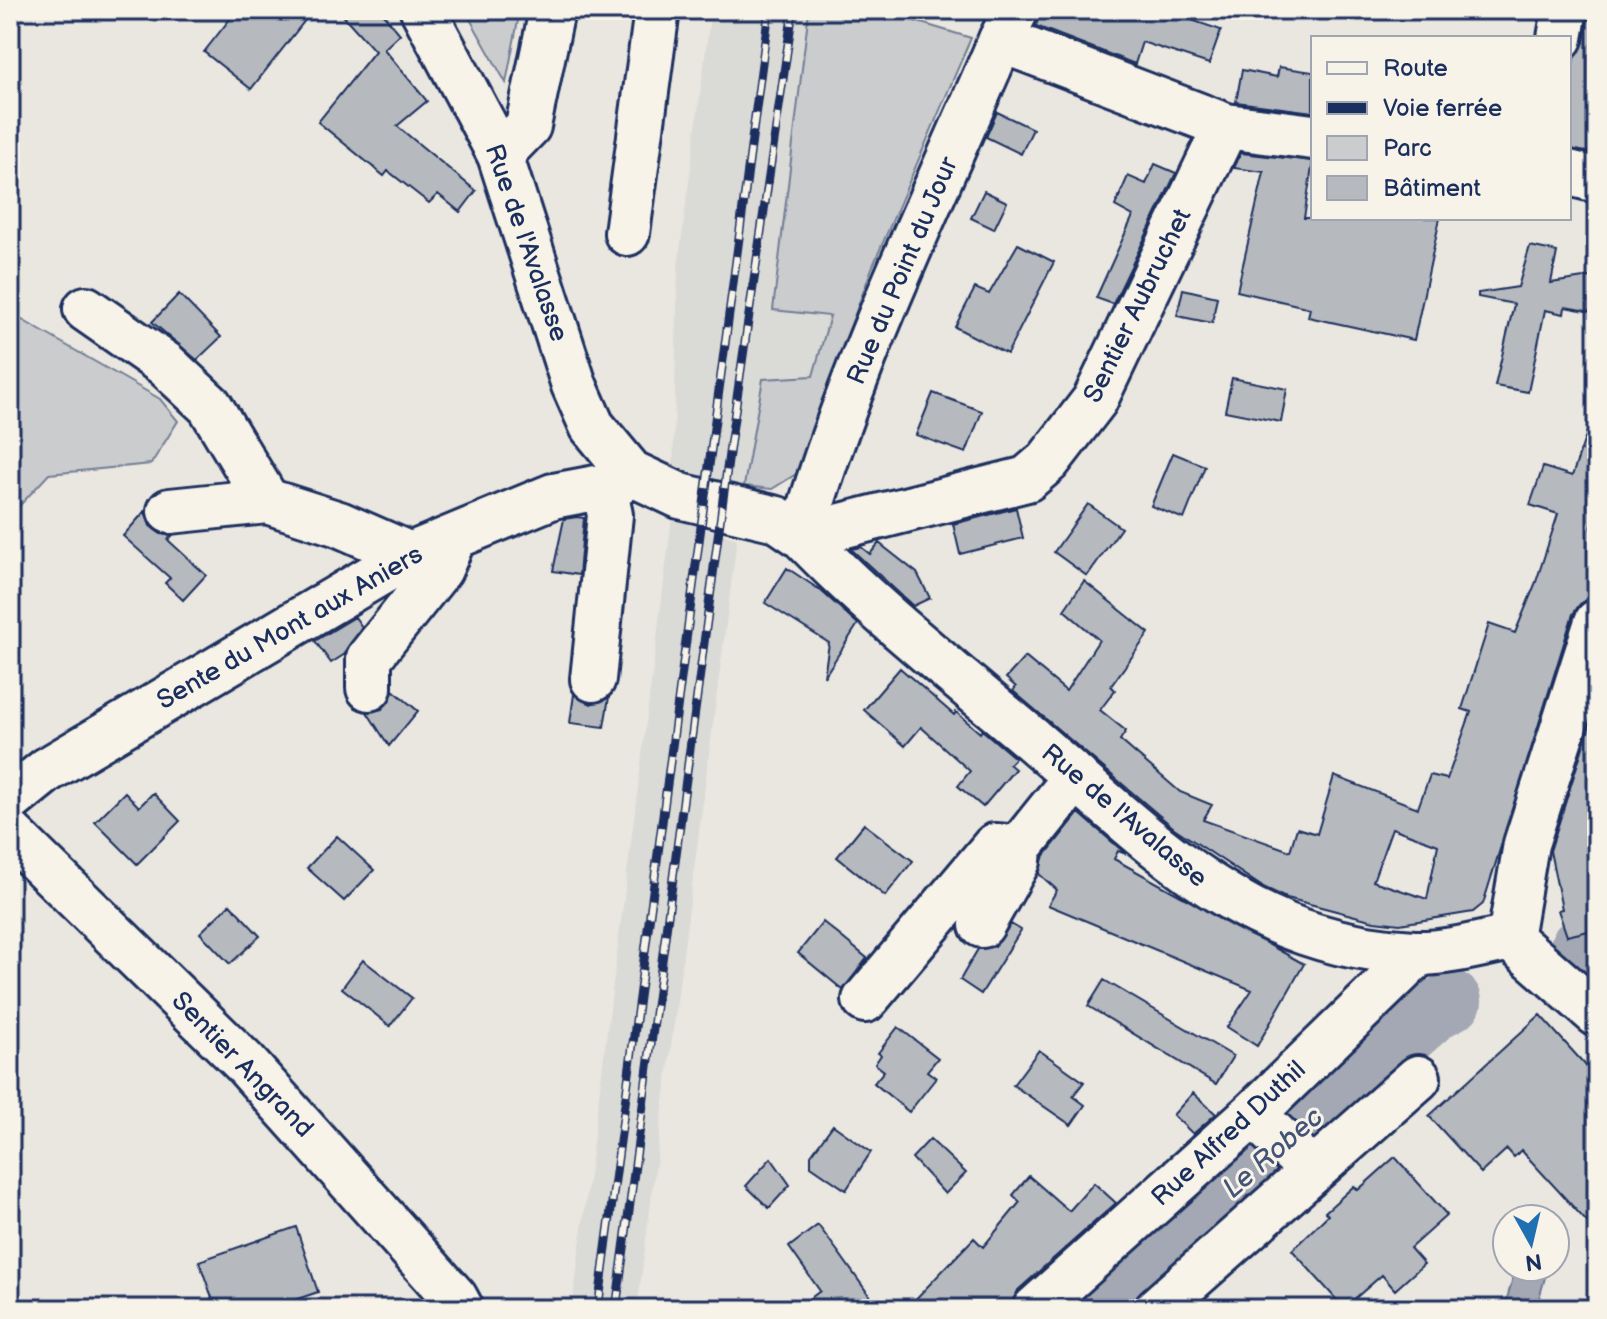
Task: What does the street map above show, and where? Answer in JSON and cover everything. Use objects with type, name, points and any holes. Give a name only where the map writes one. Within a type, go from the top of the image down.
[{"type":"street","name":"Rue de l'Avalasse","points":[[423,10],[500,155],[574,385],[618,480],[777,519],[802,536],[1076,777],[1196,879],[1236,905],[1304,933],[1349,946],[1418,954],[1510,938]]},
{"type":"street","points":[[500,155],[528,126],[552,10]]},
{"type":"street","points":[[627,233],[657,10]]},
{"type":"street","points":[[1560,36],[1565,10]]},
{"type":"street","points":[[1008,25],[1226,126],[1311,137]]},
{"type":"street","name":"Rue du Point du Jour","points":[[802,536],[821,469],[864,361],[1008,25]]},
{"type":"street","name":"Sentier Aubruchet","points":[[802,536],[1027,479],[1048,461],[1095,400],[1226,126]]},
{"type":"street","points":[[1571,174],[1597,180]]},
{"type":"street","points":[[86,309],[165,364],[210,406],[267,501]]},
{"type":"street","points":[[593,679],[610,515],[618,480]]},
{"type":"street","name":"Sente du Mont aux Aniers","points":[[10,800],[47,770],[410,555],[553,496],[618,480]]},
{"type":"street","points":[[170,511],[267,501],[339,524],[410,555]]},
{"type":"street","points":[[369,688],[369,658],[440,569],[454,537]]},
{"type":"street","points":[[1597,622],[1526,844],[1510,938],[1597,1014]]},
{"type":"street","points":[[982,925],[1018,861],[1019,848],[1076,777]]},
{"type":"street","name":"Sentier Angrand","points":[[10,833],[244,1062],[455,1298],[461,1309]]},
{"type":"street","points":[[865,1000],[995,846],[1019,848]]},
{"type":"street","name":"Rue Alfred Duthil","points":[[1035,1309],[1282,1142],[1418,954]]},
{"type":"street","points":[[1157,1309],[1282,1142],[1418,1078]]},
{"type":"shaded area","points":[[711,10],[809,10],[773,310],[830,315],[813,376],[763,379],[744,486],[673,474],[678,267]]},
{"type":"shaded area","points":[[672,518],[737,539],[637,1309],[572,1309]]},
{"type":"shaded area","points":[[1511,1283],[1543,1283],[1536,1309],[1504,1309]]},
{"type":"green space","points":[[465,10],[520,10],[506,83]]},
{"type":"green space","points":[[809,10],[878,10],[971,38],[872,268],[796,474],[772,489],[744,486],[763,379],[813,376],[830,316],[773,310]]},
{"type":"green space","points":[[10,313],[160,399],[178,421],[151,464],[49,474],[10,516]]},
{"type":"building","points":[[237,10],[313,10],[251,89],[204,52]]},
{"type":"building","points":[[338,10],[380,10],[400,34],[384,49],[427,101],[397,126],[476,191],[460,212],[438,194],[429,203],[388,171],[384,176],[318,122],[375,51]]},
{"type":"building","points":[[1041,10],[1162,10],[1221,30],[1209,64],[1142,42],[1135,64],[1036,26]]},
{"type":"building","points":[[1589,10],[1597,10],[1597,154],[1571,149],[1571,78],[1574,58],[1584,43]]},
{"type":"building","points":[[1279,67],[1311,72],[1311,112],[1236,102],[1242,70],[1277,77]]},
{"type":"building","points":[[997,112],[1033,129],[1021,154],[986,137]]},
{"type":"building","points":[[1241,153],[1311,161],[1304,218],[1311,220],[1440,220],[1414,340],[1308,317],[1310,308],[1237,291],[1264,172],[1234,168]]},
{"type":"building","points":[[1155,164],[1176,173],[1113,304],[1096,298],[1133,216],[1115,206],[1128,176],[1146,184]]},
{"type":"building","points":[[984,191],[1007,202],[994,229],[971,218]]},
{"type":"building","points":[[1018,244],[1054,262],[1007,354],[955,327],[975,288],[989,294]]},
{"type":"building","points":[[1530,246],[1557,252],[1551,283],[1597,276],[1597,313],[1565,307],[1564,314],[1545,310],[1528,392],[1495,386],[1514,304],[1478,297],[1478,293],[1518,287]]},
{"type":"building","points":[[1183,289],[1217,297],[1212,323],[1177,316]]},
{"type":"building","points":[[179,294],[221,337],[197,360],[152,322]]},
{"type":"building","points":[[1232,378],[1287,389],[1281,422],[1225,411]]},
{"type":"building","points":[[933,393],[982,411],[966,453],[916,435]]},
{"type":"building","points":[[1593,415],[1597,415],[1597,508],[1591,529],[1597,531],[1597,576],[1590,598],[1580,604],[1573,614],[1483,904],[1473,912],[1400,924],[1374,921],[1287,898],[1261,886],[1174,828],[1013,691],[1016,687],[1006,678],[1025,657],[1066,691],[1099,640],[1064,610],[1084,581],[1149,633],[1111,686],[1115,690],[1100,710],[1126,731],[1120,740],[1180,792],[1212,805],[1203,820],[1290,851],[1297,828],[1317,834],[1334,776],[1418,808],[1430,775],[1447,779],[1471,712],[1462,709],[1489,624],[1515,633],[1536,582],[1558,514],[1530,505],[1543,467],[1572,476]],"holes":[[[1392,828],[1438,845],[1427,899],[1373,881]]]},
{"type":"building","points":[[1173,453],[1205,466],[1184,519],[1151,506]]},
{"type":"building","points":[[1088,504],[1121,528],[1087,576],[1054,552]]},
{"type":"building","points":[[1016,508],[1023,538],[960,554],[953,524]]},
{"type":"building","points":[[145,511],[150,526],[161,534],[172,536],[168,540],[206,575],[183,600],[165,583],[170,578],[123,536]]},
{"type":"building","points":[[584,518],[579,575],[553,571],[564,519]]},
{"type":"building","points":[[879,543],[917,573],[930,598],[913,606],[851,549],[861,547],[870,554]]},
{"type":"building","points":[[787,568],[820,590],[858,624],[824,677],[829,643],[765,603]]},
{"type":"building","points":[[355,617],[362,627],[345,654],[331,663],[315,641]]},
{"type":"building","points":[[900,668],[954,715],[956,712],[980,733],[982,730],[1015,758],[1009,764],[1015,769],[983,807],[958,786],[970,771],[921,727],[905,746],[864,710]]},
{"type":"building","points":[[393,690],[418,711],[389,746],[367,712],[382,709]]},
{"type":"building","points":[[574,694],[591,704],[609,697],[604,727],[570,723]]},
{"type":"building","points":[[1596,706],[1597,929],[1567,936],[1558,910],[1562,909],[1550,851]]},
{"type":"building","points":[[125,792],[139,807],[153,793],[180,821],[137,864],[95,822]]},
{"type":"building","points":[[1079,813],[1126,854],[1118,851],[1114,859],[1304,964],[1257,1046],[1227,1027],[1252,990],[1048,905],[1057,890],[1039,874],[1043,858]]},
{"type":"building","points":[[864,824],[913,861],[885,896],[837,857]]},
{"type":"building","points":[[337,836],[374,870],[344,901],[307,868]]},
{"type":"building","points":[[230,904],[260,936],[230,964],[200,933]]},
{"type":"building","points":[[823,922],[867,958],[843,990],[798,953]]},
{"type":"building","points":[[1011,924],[1021,930],[981,994],[960,980],[978,949],[995,946]]},
{"type":"building","points":[[363,960],[412,998],[390,1026],[342,988]]},
{"type":"building","points":[[1104,980],[1233,1056],[1216,1084],[1088,1006]]},
{"type":"building","points":[[1540,1015],[1597,1078],[1597,1233],[1521,1150],[1514,1157],[1507,1149],[1481,1173],[1429,1116]]},
{"type":"building","points":[[898,1027],[938,1058],[927,1071],[936,1078],[909,1112],[874,1083],[884,1071],[875,1064],[881,1055],[878,1053]]},
{"type":"building","points":[[1039,1050],[1084,1082],[1073,1096],[1085,1105],[1071,1125],[1013,1085]]},
{"type":"building","points":[[1193,1093],[1216,1114],[1193,1134],[1173,1115]]},
{"type":"building","points":[[833,1125],[871,1152],[846,1190],[811,1166],[811,1155]]},
{"type":"building","points":[[930,1139],[966,1173],[945,1194],[912,1158]]},
{"type":"building","points":[[1395,1157],[1447,1215],[1410,1248],[1424,1264],[1395,1290],[1382,1275],[1344,1308],[1292,1250],[1328,1215],[1325,1212],[1354,1186],[1358,1190]]},
{"type":"building","points":[[771,1158],[790,1185],[769,1208],[746,1186]]},
{"type":"building","points":[[1029,1176],[1069,1211],[1094,1183],[1116,1203],[1018,1290],[1011,1309],[906,1309],[974,1238],[983,1247],[1020,1202],[1013,1195]]},
{"type":"building","points":[[818,1225],[879,1309],[796,1309],[820,1291],[789,1247]]},
{"type":"building","points":[[296,1227],[318,1292],[268,1309],[216,1309],[199,1261]]},
{"type":"waterway","name":"Le Robec","points":[[1580,947],[1597,943]]},
{"type":"waterway","name":"Le Robec","points":[[1096,1309],[1435,1010],[1452,1001]]},
{"type":"railway","points":[[598,1309],[769,10]]},
{"type":"railway","points":[[616,1309],[730,446],[793,10]]}]
